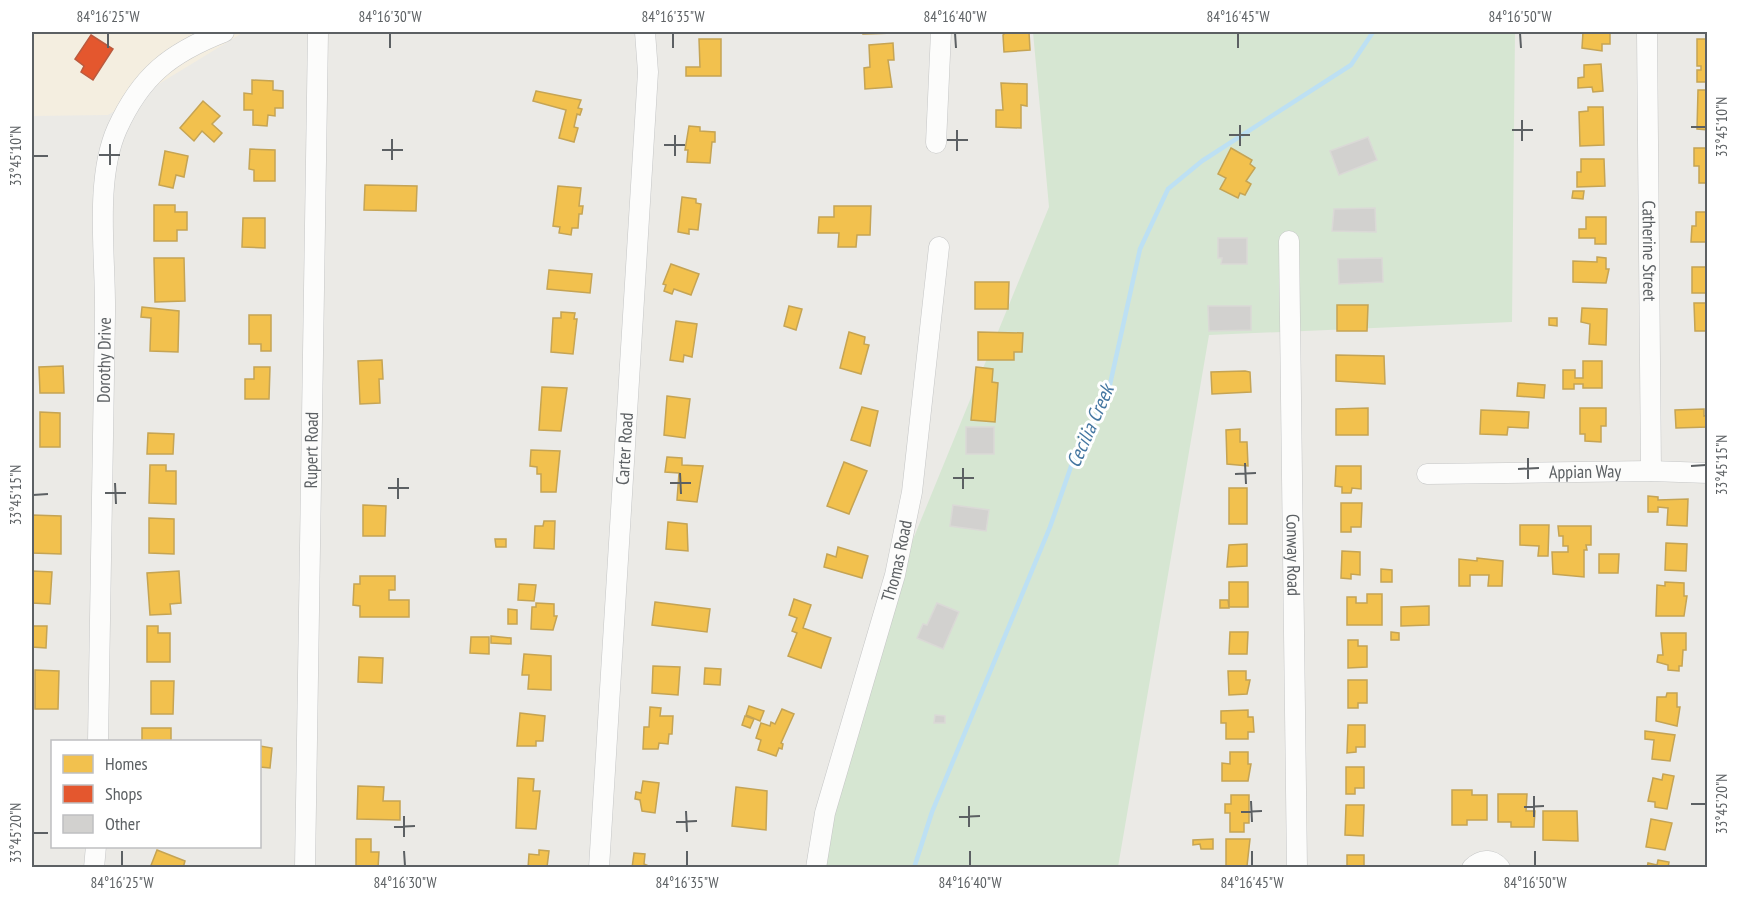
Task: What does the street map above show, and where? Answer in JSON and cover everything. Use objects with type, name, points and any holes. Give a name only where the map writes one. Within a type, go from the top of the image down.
[{"type":"street","name":"Dorothy Drive","points":[[98,740],[105,311],[104,201],[107,164],[116,132],[131,102],[159,66],[192,44],[224,32]]},
{"type":"street","name":"Rupert Road","points":[[305,867],[318,32]]},
{"type":"street","name":"Carter Road","points":[[599,867],[648,72],[645,32]]},
{"type":"street","points":[[936,143],[941,32]]},
{"type":"street","name":"Catherine Street","points":[[1647,32],[1651,471]]},
{"type":"street","name":"Conway Road","points":[[1289,241],[1297,867]]},
{"type":"street","name":"Thomas Road","points":[[816,867],[825,813],[895,575],[912,492],[939,247]]},
{"type":"street","name":"Appian Way","points":[[1426,474],[1651,471],[1707,473]]},
{"type":"street","points":[[94,867],[96,848]]},
{"type":"street","points":[[1472,867],[1485,860],[1492,861],[1500,867]]},
{"type":"shaded area","points":[[32,32],[244,32],[108,115],[32,116]]},
{"type":"green space","points":[[1033,32],[1515,32],[1512,322],[1209,335],[1118,867],[819,868],[871,642],[1049,207]]},
{"type":"building: Homes","points":[[863,32],[894,32],[894,33],[863,34]]},
{"type":"building: Homes","points":[[1006,32],[1029,32],[1030,50],[1004,52],[1003,35]]},
{"type":"building: Homes","points":[[1583,32],[1610,32],[1610,44],[1602,44],[1602,51],[1582,48]]},
{"type":"building: Homes","points":[[699,39],[721,39],[721,76],[686,76],[686,67],[700,67]]},
{"type":"building: Homes","points":[[1697,39],[1708,39],[1708,82],[1697,82],[1697,70],[1701,70],[1701,66],[1697,66]]},
{"type":"building: Homes","points":[[893,43],[894,60],[888,60],[892,87],[865,89],[864,68],[870,67],[869,45]]},
{"type":"building: Homes","points":[[1601,64],[1603,91],[1593,92],[1592,87],[1578,88],[1578,78],[1584,77],[1584,65]]},
{"type":"building: Homes","points":[[252,80],[273,81],[273,90],[283,91],[283,108],[275,108],[275,116],[268,115],[267,126],[253,125],[253,110],[244,110],[244,93],[252,94]]},
{"type":"building: Homes","points":[[1001,83],[1027,84],[1027,106],[1021,105],[1021,128],[996,127],[996,110],[1003,110]]},
{"type":"building: Homes","points":[[1698,90],[1708,90],[1708,130],[1697,129]]},
{"type":"building: Homes","points":[[536,91],[581,100],[578,108],[582,109],[580,115],[577,114],[574,127],[578,128],[574,142],[559,138],[566,110],[533,101]]},
{"type":"building: Homes","points":[[203,101],[220,116],[212,124],[222,133],[214,142],[202,131],[194,141],[180,128]]},
{"type":"building: Homes","points":[[1588,107],[1603,107],[1604,145],[1580,146],[1579,112],[1588,111]]},
{"type":"building: Homes","points":[[689,126],[700,127],[700,131],[715,132],[710,163],[687,162],[688,150],[685,150]]},
{"type":"building: Homes","points":[[1231,148],[1252,160],[1250,164],[1255,168],[1246,181],[1251,184],[1245,195],[1240,193],[1238,198],[1220,189],[1226,178],[1218,174]]},
{"type":"building: Homes","points":[[1694,148],[1708,148],[1708,183],[1699,183],[1699,166],[1694,166]]},
{"type":"building: Homes","points":[[250,149],[275,150],[275,181],[254,181],[254,170],[249,169]]},
{"type":"building: Homes","points":[[165,151],[188,156],[184,177],[176,175],[173,188],[159,185]]},
{"type":"building: Homes","points":[[1581,159],[1604,159],[1605,186],[1577,187],[1577,172],[1581,172]]},
{"type":"building: Homes","points":[[365,185],[417,186],[416,211],[364,210]]},
{"type":"building: Homes","points":[[558,186],[581,188],[579,206],[583,206],[582,214],[579,214],[578,228],[572,228],[571,235],[559,233],[560,227],[553,226]]},
{"type":"building: Homes","points":[[1573,191],[1584,191],[1583,199],[1572,198]]},
{"type":"building: Homes","points":[[682,197],[696,199],[696,203],[701,204],[698,230],[689,229],[689,234],[678,232]]},
{"type":"building: Homes","points":[[154,205],[175,205],[175,212],[187,212],[187,230],[177,230],[177,241],[154,241]]},
{"type":"building: Homes","points":[[834,206],[871,206],[870,235],[857,235],[856,247],[838,247],[839,233],[818,233],[819,217],[834,217]]},
{"type":"building: Homes","points":[[1696,212],[1706,212],[1708,242],[1691,242],[1692,226],[1696,226]]},
{"type":"building: Homes","points":[[1586,217],[1606,217],[1606,244],[1595,244],[1595,238],[1579,238],[1579,229],[1586,229]]},
{"type":"building: Homes","points":[[243,218],[265,218],[265,248],[242,247]]},
{"type":"building: Homes","points":[[1597,257],[1606,258],[1606,269],[1609,269],[1606,283],[1573,282],[1573,261],[1597,262]]},
{"type":"building: Homes","points":[[154,258],[184,258],[185,301],[155,302]]},
{"type":"building: Homes","points":[[671,264],[699,274],[691,295],[674,289],[672,294],[664,291],[666,285],[663,284]]},
{"type":"building: Homes","points":[[1692,267],[1708,267],[1708,293],[1692,293]]},
{"type":"building: Homes","points":[[549,270],[592,274],[590,293],[547,289]]},
{"type":"building: Homes","points":[[975,282],[1009,282],[1008,309],[975,309]]},
{"type":"building: Homes","points":[[1694,303],[1708,303],[1708,331],[1695,331]]},
{"type":"building: Homes","points":[[1337,305],[1368,305],[1367,331],[1337,331]]},
{"type":"building: Homes","points":[[789,306],[802,309],[796,330],[784,326]]},
{"type":"building: Homes","points":[[142,307],[179,311],[178,352],[150,351],[151,318],[141,317]]},
{"type":"building: Homes","points":[[1582,308],[1607,309],[1606,345],[1589,344],[1590,324],[1581,322]]},
{"type":"building: Homes","points":[[561,312],[575,313],[574,319],[577,319],[573,354],[551,352],[553,318],[561,318]]},
{"type":"building: Homes","points":[[249,315],[271,315],[271,351],[261,351],[261,344],[249,344]]},
{"type":"building: Homes","points":[[1549,318],[1557,318],[1557,326],[1549,325]]},
{"type":"building: Homes","points":[[676,321],[697,324],[692,357],[684,355],[683,362],[670,360]]},
{"type":"building: Homes","points":[[849,332],[865,337],[864,344],[869,345],[861,374],[840,368]]},
{"type":"building: Homes","points":[[978,332],[1023,333],[1022,352],[1014,352],[1014,360],[978,360]]},
{"type":"building: Homes","points":[[1336,355],[1384,356],[1385,384],[1336,381]]},
{"type":"building: Homes","points":[[382,360],[383,379],[379,379],[380,403],[360,404],[358,361]]},
{"type":"building: Homes","points":[[1583,361],[1602,361],[1602,388],[1583,388],[1583,384],[1574,384],[1574,389],[1563,389],[1563,370],[1575,370],[1575,378],[1583,378]]},
{"type":"building: Homes","points":[[63,366],[64,393],[40,393],[39,367]]},
{"type":"building: Homes","points":[[254,367],[270,367],[269,399],[245,399],[245,379],[254,379]]},
{"type":"building: Homes","points":[[976,367],[993,369],[992,382],[998,383],[995,422],[971,420]]},
{"type":"building: Homes","points":[[1211,372],[1250,372],[1251,392],[1212,394]]},
{"type":"building: Homes","points":[[1518,383],[1545,385],[1544,398],[1517,396]]},
{"type":"building: Homes","points":[[542,387],[567,388],[561,431],[539,430]]},
{"type":"building: Homes","points":[[667,396],[690,399],[685,438],[664,435]]},
{"type":"building: Homes","points":[[862,407],[878,411],[870,446],[851,440]]},
{"type":"building: Homes","points":[[1368,408],[1368,435],[1336,435],[1336,409]]},
{"type":"building: Homes","points":[[1580,408],[1606,408],[1606,426],[1601,426],[1601,442],[1585,441],[1585,434],[1580,434]]},
{"type":"building: Homes","points":[[1704,409],[1704,416],[1708,415],[1708,427],[1676,428],[1675,410]]},
{"type":"building: Homes","points":[[1481,410],[1529,412],[1528,428],[1508,427],[1507,435],[1480,434]]},
{"type":"building: Homes","points":[[40,412],[60,413],[60,447],[40,447]]},
{"type":"building: Homes","points":[[1240,429],[1240,442],[1247,442],[1248,466],[1227,464],[1226,430]]},
{"type":"building: Homes","points":[[148,433],[174,434],[173,454],[147,454]]},
{"type":"building: Homes","points":[[531,450],[560,451],[556,492],[541,492],[541,474],[537,474],[537,467],[530,466]]},
{"type":"building: Homes","points":[[667,457],[682,458],[682,465],[703,466],[697,502],[677,500],[679,473],[665,472]]},
{"type":"building: Homes","points":[[844,462],[867,471],[849,514],[827,506]]},
{"type":"building: Homes","points":[[150,465],[166,465],[166,471],[176,471],[176,504],[149,503]]},
{"type":"building: Homes","points":[[1336,466],[1361,466],[1361,489],[1352,488],[1351,493],[1342,493],[1342,487],[1335,486]]},
{"type":"building: Homes","points":[[1229,488],[1247,488],[1247,524],[1229,524]]},
{"type":"building: Homes","points":[[1648,496],[1658,497],[1658,500],[1688,499],[1687,526],[1667,525],[1668,508],[1658,507],[1658,512],[1648,512]]},
{"type":"building: Homes","points":[[1341,503],[1362,503],[1361,527],[1351,527],[1351,532],[1341,532]]},
{"type":"building: Homes","points":[[363,505],[386,506],[385,536],[363,536]]},
{"type":"building: Homes","points":[[32,515],[61,516],[61,554],[32,553]]},
{"type":"building: Homes","points":[[149,518],[174,519],[174,554],[149,553]]},
{"type":"building: Homes","points":[[544,521],[555,521],[554,549],[534,548],[535,526],[543,526]]},
{"type":"building: Homes","points":[[668,522],[687,524],[688,551],[666,549]]},
{"type":"building: Homes","points":[[1520,525],[1549,525],[1548,556],[1538,556],[1539,546],[1520,545]]},
{"type":"building: Homes","points":[[1558,526],[1591,526],[1591,545],[1586,545],[1587,550],[1584,550],[1584,577],[1553,574],[1552,552],[1568,552],[1568,546],[1563,546],[1563,536],[1559,536]]},
{"type":"building: Homes","points":[[495,539],[506,539],[506,547],[496,547]]},
{"type":"building: Homes","points":[[1666,543],[1687,544],[1686,571],[1665,570]]},
{"type":"building: Homes","points":[[1247,544],[1247,566],[1227,567],[1229,545]]},
{"type":"building: Homes","points":[[838,547],[868,556],[862,578],[824,567],[827,554],[836,557]]},
{"type":"building: Homes","points":[[1342,551],[1360,552],[1360,575],[1351,574],[1351,579],[1341,578]]},
{"type":"building: Homes","points":[[1599,554],[1619,554],[1618,573],[1599,573]]},
{"type":"building: Homes","points":[[1477,558],[1503,561],[1502,586],[1488,586],[1489,575],[1470,575],[1470,586],[1459,586],[1459,559],[1477,561]]},
{"type":"building: Homes","points":[[1381,569],[1392,570],[1392,582],[1381,582]]},
{"type":"building: Homes","points":[[32,571],[52,572],[50,604],[32,603]]},
{"type":"building: Homes","points":[[179,571],[181,603],[170,604],[171,614],[150,615],[147,573]]},
{"type":"building: Homes","points":[[360,576],[395,576],[395,590],[389,590],[389,600],[409,600],[409,617],[360,617],[360,606],[353,605],[354,584],[360,584]]},
{"type":"building: Homes","points":[[1229,582],[1248,582],[1248,607],[1229,607]]},
{"type":"building: Homes","points":[[1665,582],[1684,583],[1684,596],[1687,596],[1684,616],[1656,616],[1657,585],[1665,586]]},
{"type":"building: Homes","points":[[519,584],[536,585],[534,601],[518,600]]},
{"type":"building: Homes","points":[[1367,594],[1382,594],[1382,625],[1347,625],[1347,597],[1356,597],[1356,603],[1367,603]]},
{"type":"building: Homes","points":[[794,599],[811,605],[803,628],[831,638],[821,668],[788,656],[797,633],[792,631],[797,618],[789,615]]},
{"type":"building: Homes","points":[[1220,600],[1228,600],[1229,608],[1220,608]]},
{"type":"building: Homes","points":[[655,602],[710,609],[707,632],[652,625]]},
{"type":"building: Homes","points":[[536,603],[554,604],[554,616],[557,616],[553,630],[531,629],[532,607],[536,607]]},
{"type":"building: Homes","points":[[1429,606],[1429,625],[1401,626],[1401,607]]},
{"type":"building: Homes","points":[[508,609],[517,610],[517,624],[508,624]]},
{"type":"building: Homes","points":[[32,626],[47,626],[46,648],[32,647]]},
{"type":"building: Homes","points":[[147,626],[158,626],[158,633],[170,633],[170,662],[147,662]]},
{"type":"building: Homes","points":[[1230,632],[1248,632],[1247,654],[1229,654]]},
{"type":"building: Homes","points":[[1391,632],[1399,633],[1399,640],[1391,640]]},
{"type":"building: Homes","points":[[1661,633],[1686,633],[1686,650],[1683,650],[1682,666],[1679,666],[1679,671],[1668,670],[1668,665],[1657,662],[1658,655],[1663,655]]},
{"type":"building: Homes","points":[[491,636],[511,638],[511,644],[491,643]]},
{"type":"building: Homes","points":[[471,637],[489,637],[489,654],[470,653]]},
{"type":"building: Homes","points":[[1348,640],[1358,640],[1358,646],[1367,646],[1367,667],[1348,668]]},
{"type":"building: Homes","points":[[524,654],[551,656],[551,690],[528,689],[529,675],[522,675]]},
{"type":"building: Homes","points":[[359,657],[383,658],[382,683],[358,682]]},
{"type":"building: Homes","points":[[653,666],[680,667],[678,695],[652,693]]},
{"type":"building: Homes","points":[[705,668],[721,669],[720,685],[704,684]]},
{"type":"building: Homes","points":[[35,670],[59,671],[58,709],[35,709]]},
{"type":"building: Homes","points":[[1228,671],[1246,671],[1246,680],[1250,680],[1247,694],[1229,695]]},
{"type":"building: Homes","points":[[1348,680],[1367,680],[1367,703],[1358,703],[1358,708],[1348,708]]},
{"type":"building: Homes","points":[[151,681],[174,681],[173,714],[151,714]]},
{"type":"building: Homes","points":[[1667,693],[1677,693],[1677,707],[1680,707],[1677,726],[1656,721],[1657,697],[1666,697]]},
{"type":"building: Homes","points":[[749,706],[764,711],[760,721],[746,715]]},
{"type":"building: Homes","points":[[650,707],[661,708],[660,716],[673,716],[672,734],[669,734],[668,744],[659,743],[658,749],[643,749],[644,727],[649,727]]},
{"type":"building: Homes","points":[[782,709],[794,714],[781,743],[783,744],[782,749],[779,748],[776,756],[758,750],[761,740],[756,738],[761,723],[770,726],[771,722],[775,724]]},
{"type":"building: Homes","points":[[1248,710],[1248,717],[1253,717],[1254,732],[1248,732],[1248,739],[1226,739],[1226,723],[1221,723],[1221,711]]},
{"type":"building: Homes","points":[[520,713],[545,716],[543,741],[536,741],[536,746],[517,746]]},
{"type":"building: Homes","points":[[745,716],[754,719],[750,728],[742,725]]},
{"type":"building: Homes","points":[[1348,725],[1365,725],[1365,747],[1356,747],[1356,752],[1347,753]]},
{"type":"building: Homes","points":[[142,728],[171,728],[171,740],[142,740]]},
{"type":"building: Homes","points":[[1645,731],[1675,735],[1670,761],[1652,759],[1654,740],[1645,739]]},
{"type":"building: Homes","points":[[261,746],[272,748],[270,768],[261,767]]},
{"type":"building: Homes","points":[[1230,752],[1248,752],[1248,764],[1251,764],[1248,781],[1222,781],[1222,763],[1230,764]]},
{"type":"building: Homes","points":[[1346,767],[1364,767],[1364,788],[1355,788],[1355,794],[1346,794]]},
{"type":"building: Homes","points":[[1663,774],[1674,776],[1667,809],[1655,807],[1655,802],[1648,801],[1653,778],[1662,780]]},
{"type":"building: Homes","points":[[518,778],[534,779],[533,791],[540,791],[536,829],[516,828]]},
{"type":"building: Homes","points":[[643,781],[659,783],[655,813],[642,811],[640,800],[635,799],[636,792],[641,793]]},
{"type":"building: Homes","points":[[358,786],[384,787],[383,801],[400,801],[400,820],[357,819]]},
{"type":"building: Homes","points":[[736,787],[767,791],[766,830],[732,826]]},
{"type":"building: Homes","points":[[1452,790],[1472,790],[1472,795],[1487,795],[1487,820],[1467,820],[1467,825],[1452,825]]},
{"type":"building: Homes","points":[[1498,794],[1527,794],[1526,811],[1535,811],[1534,827],[1511,827],[1511,822],[1498,822]]},
{"type":"building: Homes","points":[[1231,795],[1249,795],[1249,823],[1244,823],[1244,832],[1230,832],[1230,813],[1225,813],[1225,804],[1231,804]]},
{"type":"building: Homes","points":[[1346,805],[1364,805],[1363,836],[1345,835]]},
{"type":"building: Homes","points":[[1543,811],[1577,811],[1578,841],[1543,840]]},
{"type":"building: Homes","points":[[1651,819],[1672,823],[1665,850],[1646,847]]},
{"type":"building: Homes","points":[[356,839],[371,839],[371,852],[379,852],[378,868],[356,868]]},
{"type":"building: Homes","points":[[1213,839],[1213,849],[1201,849],[1200,844],[1193,845],[1193,840]]},
{"type":"building: Homes","points":[[1226,839],[1250,839],[1247,866],[1226,866]]},
{"type":"building: Homes","points":[[157,850],[185,861],[183,868],[150,868]]},
{"type":"building: Homes","points":[[539,850],[549,851],[547,867],[552,868],[528,868],[529,854],[539,855]]},
{"type":"building: Homes","points":[[634,853],[645,854],[644,864],[653,868],[632,868]]},
{"type":"building: Homes","points":[[1347,855],[1364,855],[1364,868],[1347,868]]},
{"type":"building: Homes","points":[[1658,860],[1669,862],[1668,868],[1647,868],[1648,863],[1657,865]]},
{"type":"building: Shops","points":[[91,35],[113,49],[93,80],[81,72],[84,66],[75,59]]},
{"type":"building: Other","points":[[1368,137],[1377,160],[1339,175],[1330,151]]},
{"type":"building: Other","points":[[1375,208],[1376,232],[1332,231],[1334,209]]},
{"type":"building: Other","points":[[1218,238],[1247,238],[1247,264],[1221,264],[1222,258],[1218,258]]},
{"type":"building: Other","points":[[1382,258],[1383,282],[1339,284],[1338,259]]},
{"type":"building: Other","points":[[1208,306],[1251,306],[1251,330],[1209,331]]},
{"type":"building: Other","points":[[966,427],[994,427],[994,454],[966,454]]},
{"type":"building: Other","points":[[953,505],[989,510],[986,531],[950,526]]},
{"type":"building: Other","points":[[937,603],[959,612],[943,649],[917,638],[923,624],[927,625]]},
{"type":"building: Other","points":[[935,715],[945,716],[945,723],[934,723]]},
{"type":"waterway","name":"Cecilia Creek","points":[[914,868],[932,812],[1050,527],[1075,455],[1107,398],[1140,249],[1168,189],[1202,161],[1351,65],[1373,32]]}]
